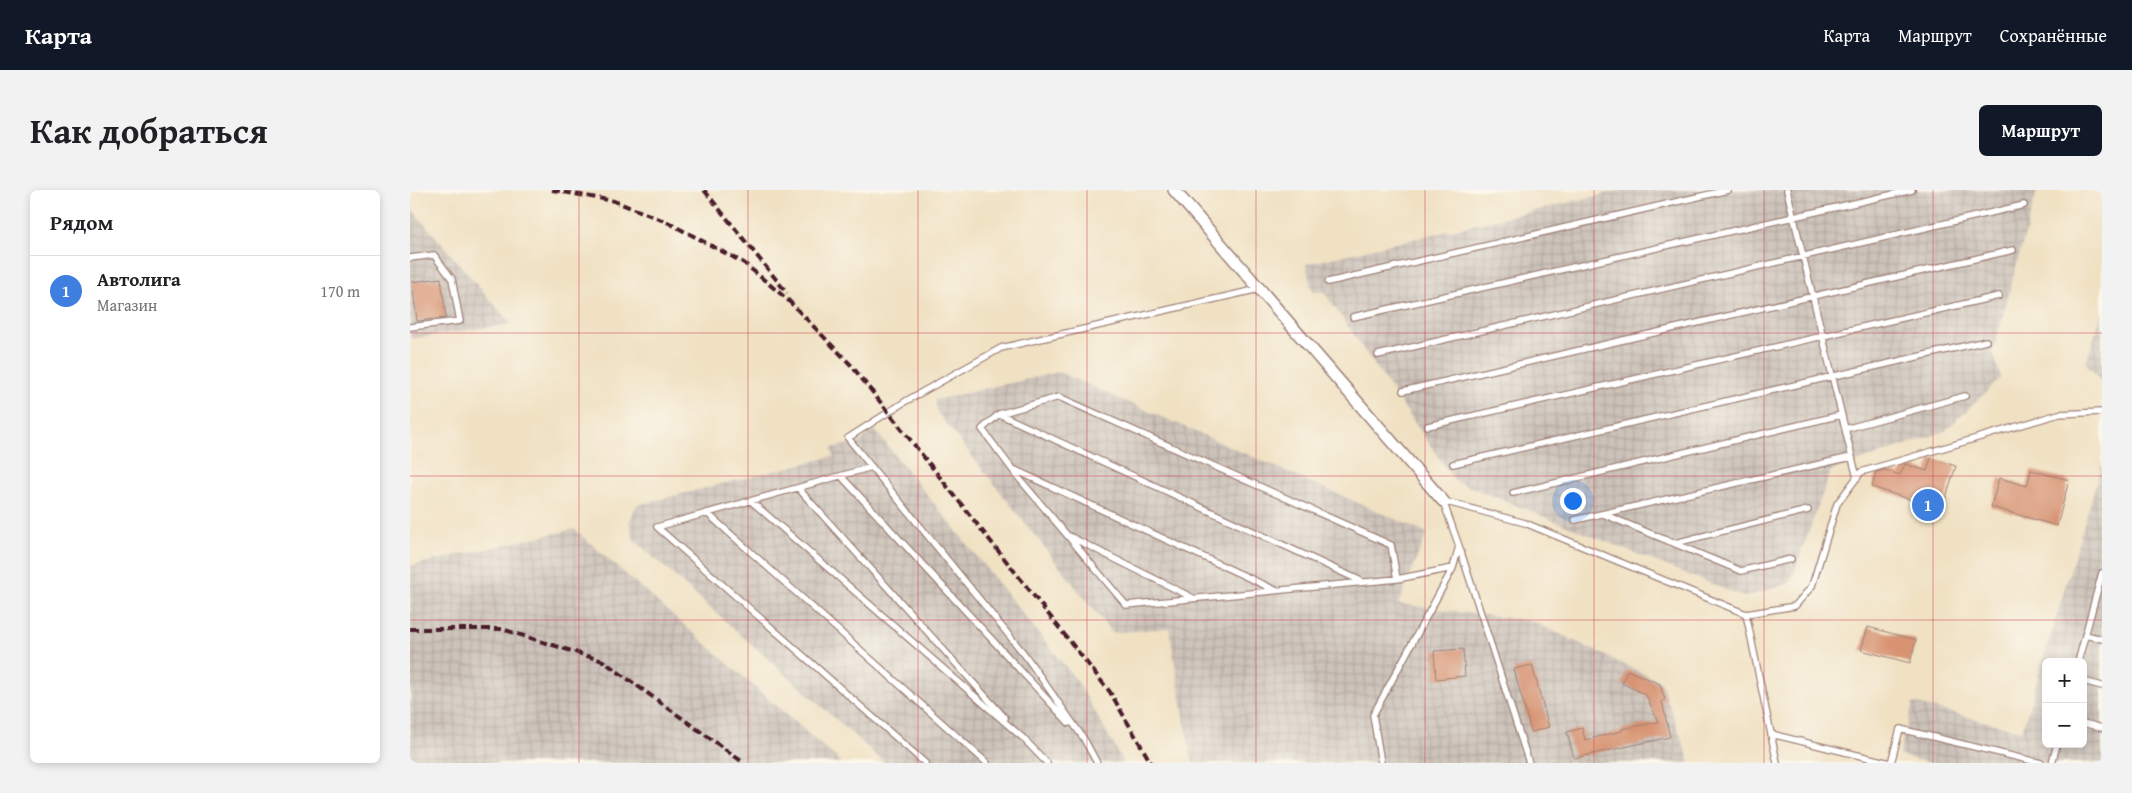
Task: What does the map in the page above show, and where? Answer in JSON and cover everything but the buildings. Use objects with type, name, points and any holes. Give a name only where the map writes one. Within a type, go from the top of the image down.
[{"type":"street","points":[[1174,190],[1261,288],[1443,501]]},
{"type":"lane","points":[[1328,282],[1728,190]]},
{"type":"lane","points":[[1786,190],[1856,478]]},
{"type":"lane","points":[[1353,317],[1912,190]]},
{"type":"lane","points":[[1378,355],[2024,205]]},
{"type":"lane","points":[[1403,391],[2013,250]]},
{"type":"lane","points":[[410,258],[434,255],[452,279],[460,321],[410,327]]},
{"type":"lane","points":[[1097,763],[1084,739],[1025,655],[848,438],[906,401],[1000,348],[1261,288]]},
{"type":"lane","points":[[1428,426],[2000,296]]},
{"type":"lane","points":[[1453,464],[1986,341]]},
{"type":"lane","points":[[1845,430],[1965,396]]},
{"type":"lane","points":[[1397,579],[1391,545],[1059,398],[999,414],[982,429],[1126,605],[1397,579],[1453,568]]},
{"type":"lane","points":[[1443,501],[1525,523],[1746,614],[1795,606],[1812,586],[1837,504],[1861,472],[2059,414],[2102,412]]},
{"type":"lane","points":[[999,414],[1362,582]]},
{"type":"lane","points":[[1513,493],[1841,415]]},
{"type":"lane","points":[[1575,520],[1851,457]]},
{"type":"lane","points":[[872,467],[657,527],[925,763]]},
{"type":"lane","points":[[1012,468],[1276,590]]},
{"type":"lane","points":[[840,476],[1084,739]]},
{"type":"lane","points":[[798,488],[1047,763]]},
{"type":"lane","points":[[751,501],[1023,738]]},
{"type":"lane","points":[[1443,501],[1529,763]]},
{"type":"lane","points":[[1675,543],[1808,510]]},
{"type":"lane","points":[[707,513],[987,763]]},
{"type":"lane","points":[[1602,514],[1741,571],[1791,559]]},
{"type":"lane","points":[[1067,535],[1195,598]]},
{"type":"lane","points":[[1380,763],[1372,715],[1453,568],[1459,546]]},
{"type":"lane","points":[[2079,658],[2099,594],[2102,573]]},
{"type":"lane","points":[[1746,614],[1777,763]]},
{"type":"lane","points":[[2085,635],[2102,640]]},
{"type":"lane","points":[[2087,682],[2102,686]]},
{"type":"lane","points":[[2087,724],[2102,728]]},
{"type":"lane","points":[[1771,734],[1891,763],[1900,729],[2041,763]]},
{"type":"lane","points":[[2052,763],[2056,748]]},
{"type":"shaded area","points":[[1622,190],[2037,190],[1993,352],[2001,378],[1945,431],[1831,471],[1790,583],[1744,597],[1455,481],[1324,292],[1312,292],[1306,264]]},
{"type":"shaded area","points":[[410,207],[511,324],[410,339]]},
{"type":"shaded area","points":[[2102,313],[2102,383],[2086,363]]},
{"type":"shaded area","points":[[1059,372],[1427,533],[1398,604],[1532,621],[1661,682],[1690,763],[1192,763],[1169,628],[1112,633],[937,412],[935,400]]},
{"type":"shaded area","points":[[874,429],[1078,682],[1124,763],[885,763],[634,540],[629,522],[637,505],[834,456],[831,448],[860,442]]},
{"type":"shaded area","points":[[2102,464],[2102,763],[1929,763],[1899,755],[1913,703],[2022,731],[2042,664],[2042,748],[2087,748],[2087,658],[2044,658]]},
{"type":"shaded area","points":[[574,529],[842,763],[410,763],[410,566]]},
{"type":"railway","points":[[552,190],[614,201],[667,222],[744,263],[788,300],[851,365],[1110,692],[1151,763]]},
{"type":"railway","points":[[704,190],[787,293]]},
{"type":"railway","points":[[410,629],[502,629],[603,661],[744,763]]},
{"type":"place","name":"Автолига","points":[[1928,505]]}]
